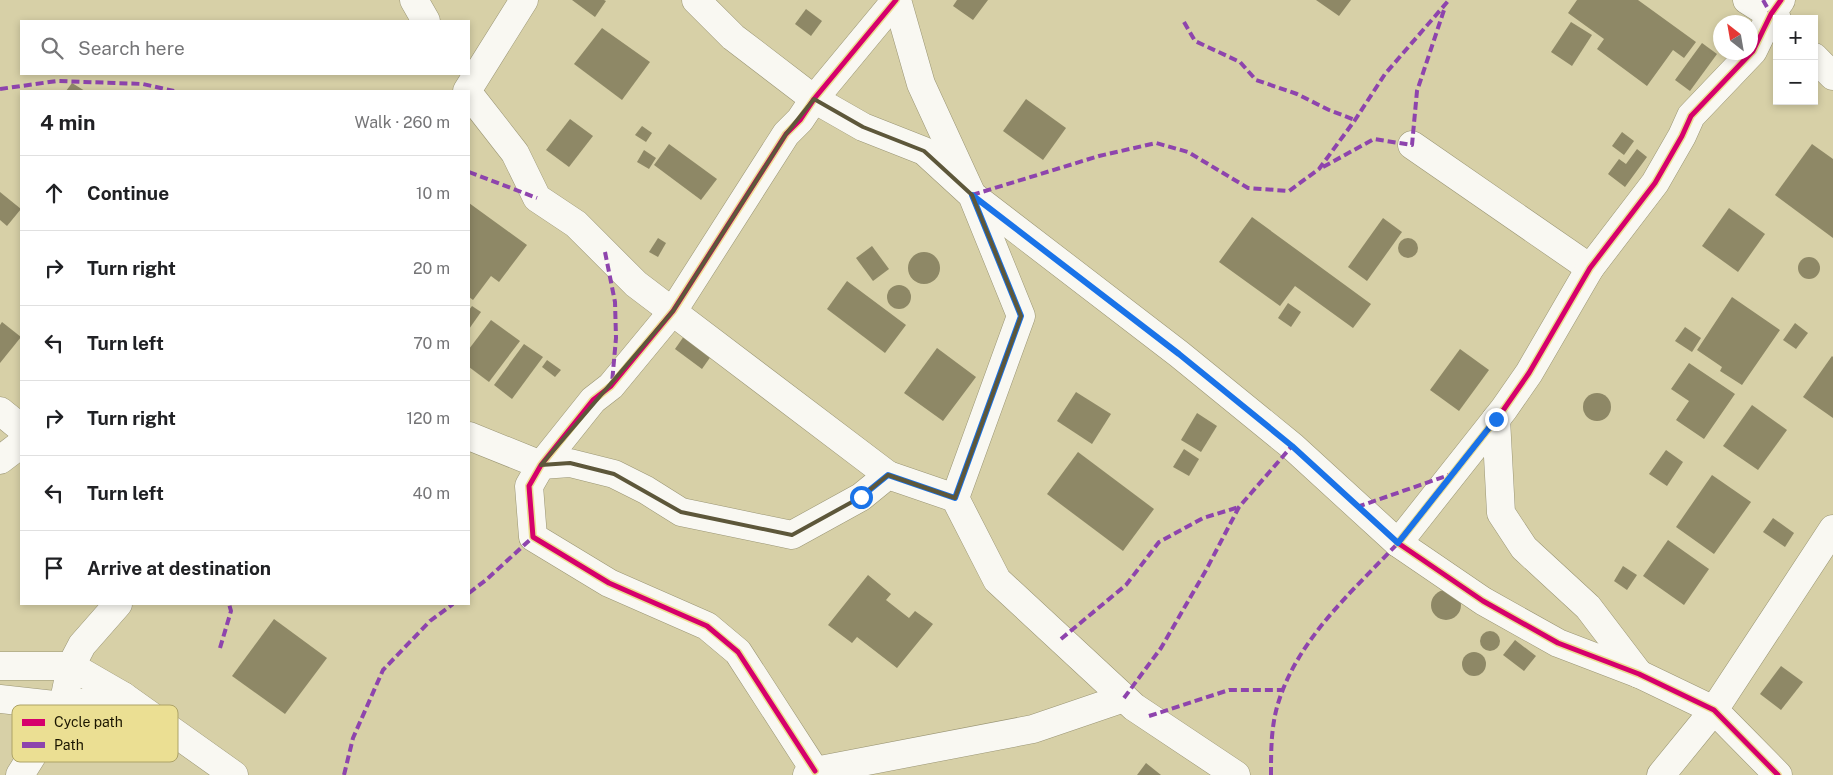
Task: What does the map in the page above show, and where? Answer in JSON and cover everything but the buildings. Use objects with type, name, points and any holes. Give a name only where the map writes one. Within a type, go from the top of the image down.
[{"type":"street","points":[[414,0],[425,20]]},
{"type":"street","points":[[468,90],[524,0]]},
{"type":"street","points":[[696,0],[733,37],[814,99],[863,127],[924,151],[972,195],[1179,354],[1292,446],[1398,543],[1483,601],[1558,643],[1639,674],[1714,710],[1778,775]]},
{"type":"street","points":[[896,0],[814,99],[800,120],[786,134],[673,311],[611,386],[593,400],[541,465],[530,486],[533,537],[609,583],[707,626],[738,652],[811,773],[1033,729],[1124,698]]},
{"type":"street","points":[[896,0],[921,84],[972,195],[1021,316],[955,498]]},
{"type":"street","points":[[1398,543],[1496,419],[1529,373],[1590,268],[1655,183],[1682,136],[1691,116],[1753,51],[1776,11],[1747,0]]},
{"type":"street","points":[[1817,60],[1833,76]]},
{"type":"street","points":[[457,75],[466,90]]},
{"type":"street","points":[[470,96],[515,153],[537,198],[576,224],[636,284],[888,475],[955,498],[997,580],[1134,707],[1236,775]]},
{"type":"street","points":[[1412,145],[1590,268]]},
{"type":"street","points":[[0,411],[20,427]]},
{"type":"street","points":[[1496,419],[1501,513],[1524,548],[1588,608],[1639,674]]},
{"type":"street","points":[[470,436],[541,465],[570,463],[614,474],[646,490],[682,512],[792,535],[861,497],[888,475]]},
{"type":"street","points":[[0,460],[20,445]]},
{"type":"street","points":[[1661,775],[1714,710],[1833,529]]},
{"type":"street","points":[[64,705],[71,666],[82,645],[117,605]]},
{"type":"street","points":[[0,666],[71,666],[136,705]]},
{"type":"street","points":[[70,705],[123,696]]},
{"type":"street","points":[[0,699],[55,705]]},
{"type":"street","points":[[178,735],[234,775]]},
{"type":"street","points":[[20,775],[28,762]]},
{"type":"highlighted area","points":[[814,99],[863,127],[924,151],[972,195],[1021,316],[955,498],[888,475],[861,497],[792,535],[681,512],[614,474],[570,463],[541,465],[673,311],[786,134]]},
{"type":"marked path","points":[[972,195],[1099,156],[1156,143],[1188,152],[1248,188],[1289,191],[1319,169],[1355,120],[1385,74],[1449,0]]},
{"type":"marked path","points":[[1763,0],[1771,14]]},
{"type":"marked path","points":[[1323,167],[1374,139],[1412,145],[1417,91],[1445,7]]},
{"type":"marked path","points":[[1184,22],[1195,41],[1240,62],[1256,80],[1297,94],[1329,110],[1355,120]]},
{"type":"marked path","points":[[0,89],[57,81],[143,84],[170,90]]},
{"type":"marked path","points":[[470,172],[537,198]]},
{"type":"marked path","points":[[605,252],[615,302],[616,338],[612,383]]},
{"type":"marked path","points":[[1124,698],[1161,648],[1205,572],[1239,507],[1292,446]]},
{"type":"marked path","points":[[1357,507],[1449,475]]},
{"type":"marked path","points":[[1061,639],[1126,585],[1159,542],[1203,518],[1239,507]]},
{"type":"marked path","points":[[470,592],[533,537]]},
{"type":"marked path","points":[[1271,775],[1275,715],[1286,683],[1297,660],[1327,618],[1398,543]]},
{"type":"marked path","points":[[220,648],[231,611],[229,605]]},
{"type":"marked path","points":[[344,775],[353,738],[383,670],[430,621],[452,605]]},
{"type":"marked path","points":[[1149,716],[1229,690],[1283,690]]},
{"type":"cycle path","points":[[815,771],[738,652],[707,626],[609,583],[533,537],[529,486],[541,465],[593,400],[611,386],[673,311],[786,134],[800,120],[814,99],[896,0]]},
{"type":"cycle path","points":[[1778,775],[1714,710],[1639,674],[1558,643],[1483,601],[1398,543],[1504,409],[1529,373],[1590,268],[1655,183],[1682,136],[1691,116],[1753,51],[1771,14],[1781,0]]},
{"type":"route","points":[[861,497],[888,475],[955,498],[1021,316],[972,195],[1179,354],[1292,446],[1398,543],[1496,419]]}]
